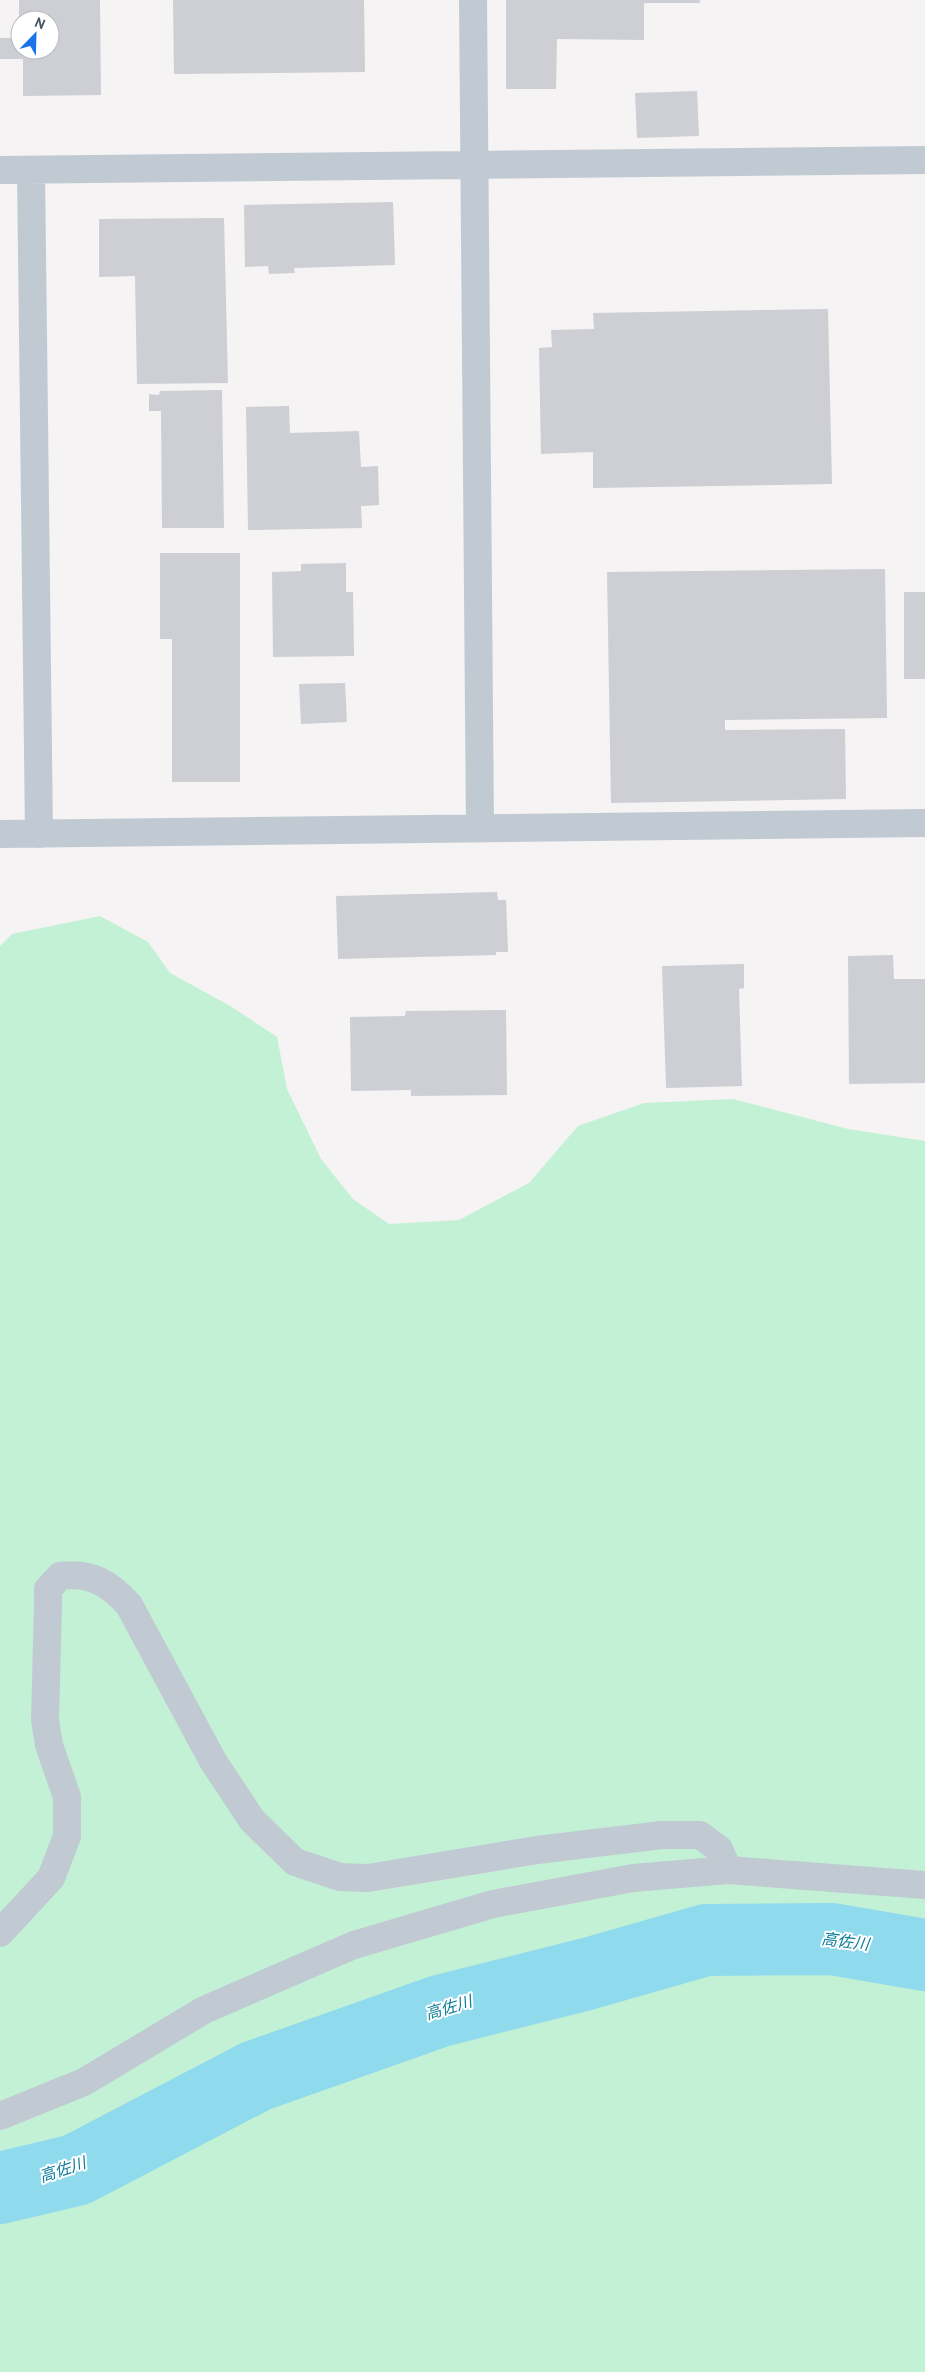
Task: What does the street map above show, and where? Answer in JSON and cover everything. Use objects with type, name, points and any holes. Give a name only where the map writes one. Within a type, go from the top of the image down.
[{"type":"street","points":[[473,0],[476,164],[480,828]]},
{"type":"street","points":[[0,170],[925,160]]},
{"type":"street","points":[[31,170],[39,834]]},
{"type":"street","points":[[0,834],[925,823]]},
{"type":"street","points":[[0,1933],[51,1878],[67,1836],[67,1797],[49,1745],[45,1720],[48,1589],[60,1576],[76,1574],[111,1586],[129,1606],[213,1761],[252,1820],[296,1862],[340,1877],[368,1878],[537,1850],[662,1835],[700,1835],[719,1849],[728,1870]]},
{"type":"street","points":[[0,2116],[84,2082],[204,2010],[354,1944],[493,1904],[633,1878],[728,1870],[925,1885]]},
{"type":"green space","points":[[100,916],[148,942],[170,973],[232,1007],[277,1037],[287,1089],[321,1159],[353,1199],[389,1224],[459,1220],[529,1183],[578,1126],[644,1103],[733,1099],[848,1129],[925,1141],[925,2372],[0,2372],[0,946],[12,934]]},
{"type":"building","points":[[19,0],[100,0],[101,95],[23,96],[23,60],[60,60],[60,10],[19,10]]},
{"type":"building","points":[[173,0],[364,0],[365,72],[174,74]]},
{"type":"building","points":[[506,0],[700,0],[700,3],[644,3],[644,40],[557,39],[556,89],[506,89]]},
{"type":"building","points":[[0,38],[10,38],[10,59],[0,59]]},
{"type":"building","points":[[697,91],[699,136],[637,138],[635,93]]},
{"type":"building","points":[[393,202],[395,265],[294,268],[295,273],[269,274],[268,266],[245,267],[244,205]]},
{"type":"building","points":[[224,218],[228,383],[137,384],[135,276],[99,277],[99,219]]},
{"type":"building","points":[[828,309],[832,484],[593,488],[593,452],[541,454],[539,348],[552,347],[551,330],[594,329],[593,313]]},
{"type":"building","points":[[222,390],[224,528],[162,528],[161,411],[149,411],[149,394],[159,395],[160,391]]},
{"type":"building","points":[[289,406],[290,433],[359,431],[361,467],[378,466],[379,505],[361,506],[362,528],[248,530],[246,407]]},
{"type":"building","points":[[160,553],[240,553],[240,782],[172,782],[172,639],[160,639]]},
{"type":"building","points":[[346,563],[346,592],[353,592],[354,656],[273,657],[272,572],[301,571],[301,564]]},
{"type":"building","points":[[885,569],[887,718],[725,720],[725,730],[845,729],[846,799],[611,803],[607,572]]},
{"type":"building","points":[[904,592],[925,592],[925,679],[904,679]]},
{"type":"building","points":[[345,683],[347,722],[301,724],[299,684]]},
{"type":"building","points":[[497,892],[498,900],[506,900],[508,952],[496,952],[496,955],[338,959],[336,896]]},
{"type":"building","points":[[893,955],[894,979],[925,979],[925,1083],[849,1084],[848,956]]},
{"type":"building","points":[[744,964],[744,988],[739,989],[742,1086],[666,1088],[662,966]]},
{"type":"building","points":[[506,1010],[507,1095],[411,1096],[411,1090],[351,1091],[350,1017],[405,1016],[406,1011]]},
{"type":"waterway","name":"高佐川","points":[[0,2188],[76,2170],[256,2076],[440,2011],[587,1974],[706,1940],[832,1939],[925,1955]]}]
